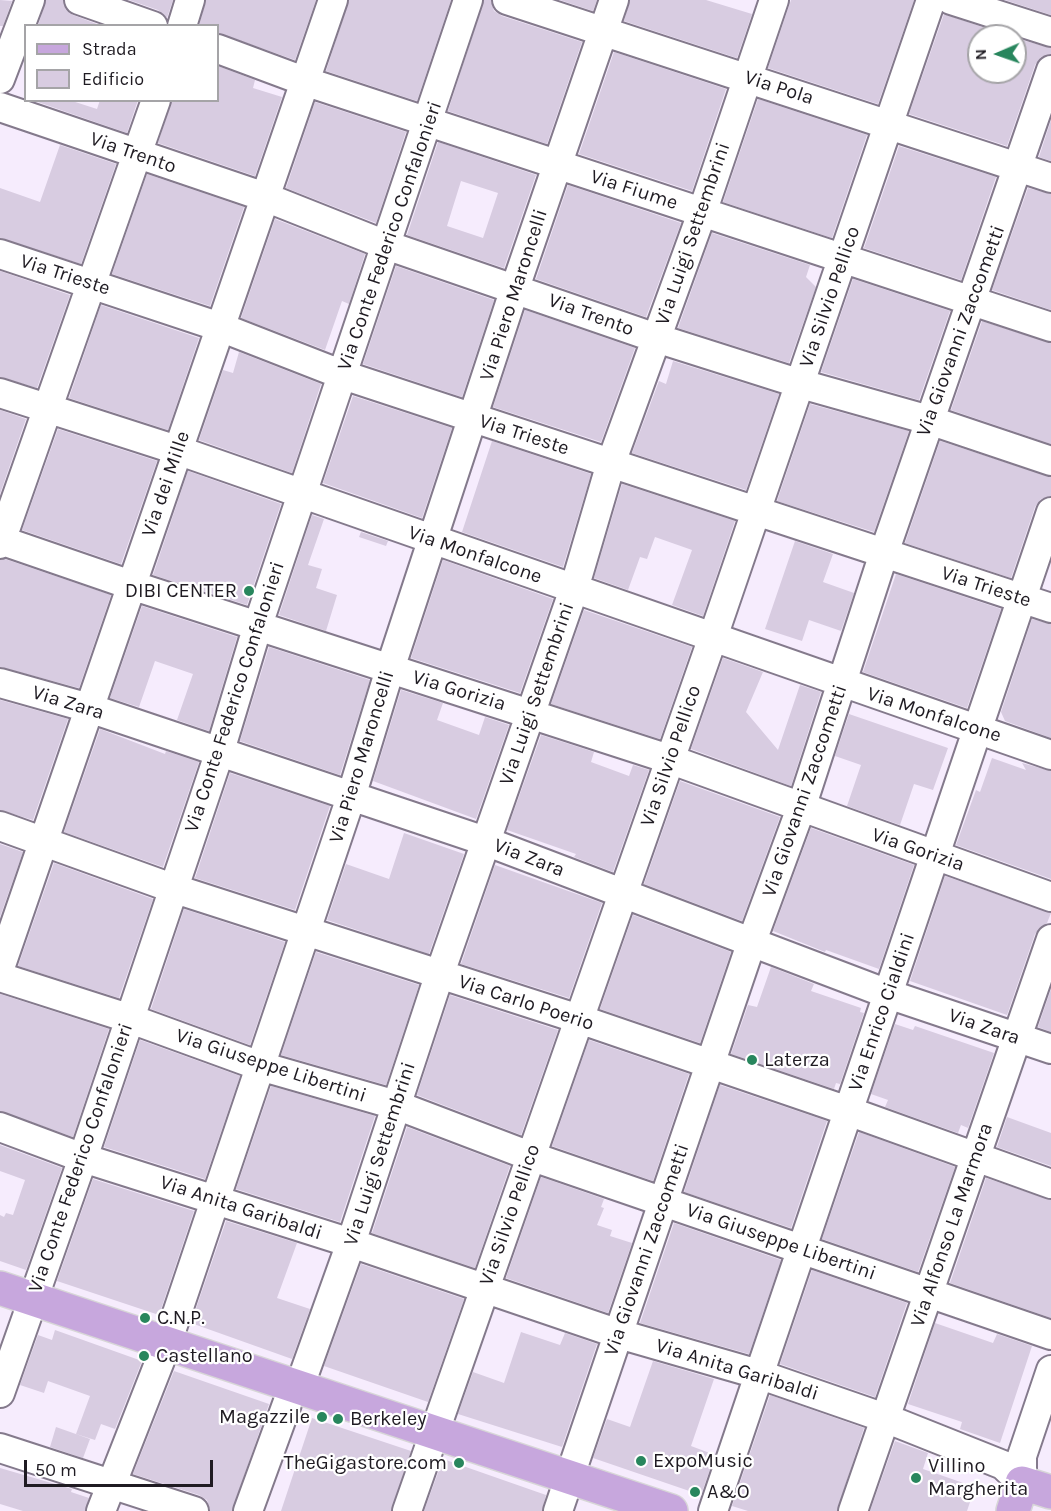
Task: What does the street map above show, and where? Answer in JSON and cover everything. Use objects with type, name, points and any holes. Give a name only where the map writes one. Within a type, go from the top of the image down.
[{"type":"main road","points":[[0,1288],[167,1343],[293,1396],[435,1432],[671,1511]]},
{"type":"street","points":[[0,79],[30,0]]},
{"type":"street","points":[[80,0],[147,24]]},
{"type":"street","points":[[183,24],[190,0]]},
{"type":"street","name":"Via dei Mille","points":[[0,968],[333,0]]},
{"type":"street","name":"Via Conte Federico Confalonieri","points":[[0,1393],[83,1158],[128,1018],[219,754],[258,625],[468,0]]},
{"type":"street","name":"Via Pola","points":[[507,0],[1051,178]]},
{"type":"street","name":"Via Piero Maroncelli","points":[[101,1511],[167,1343],[351,797],[390,669],[515,288],[614,0]]},
{"type":"street","name":"Via Luigi Settembrini","points":[[248,1511],[351,1243],[485,841],[574,589],[610,463],[702,213],[774,0]]},
{"type":"street","name":"Via Silvio Pellico","points":[[407,1511],[624,894],[713,637],[754,510],[801,384],[931,0]]},
{"type":"street","points":[[951,0],[1051,32]]},
{"type":"street","name":"Via Fiume","points":[[219,49],[304,81],[1051,327]]},
{"type":"street","name":"Via Giovanni Zaccometti","points":[[558,1511],[752,940],[801,808],[929,420],[1051,70]]},
{"type":"street","points":[[0,542],[155,102]]},
{"type":"street","name":"Via Trento","points":[[0,107],[265,197],[386,245],[656,338],[801,384],[929,420],[1051,461]]},
{"type":"street","name":"Via Trieste","points":[[0,254],[220,327],[343,375],[1051,608]]},
{"type":"street","name":"Via Monfalcone","points":[[0,393],[177,450],[1051,755]]},
{"type":"street","name":"Via Enrico Cialdini","points":[[713,1511],[1051,512]]},
{"type":"street","name":"Via Gorizia","points":[[0,542],[669,759],[1051,897]]},
{"type":"street","name":"Via Zara","points":[[0,683],[90,708],[219,754],[485,841],[752,940],[888,994],[1051,1049]]},
{"type":"street","name":"Via Carlo Poerio","points":[[0,826],[172,888],[439,976],[579,1019],[848,1111],[1051,1184]]},
{"type":"street","name":"Via Alfonso La Marmora","points":[[853,1511],[1051,939]]},
{"type":"street","name":"Via Giuseppe Libertini","points":[[0,977],[128,1018],[260,1066],[396,1105],[663,1203],[1051,1335]]},
{"type":"street","name":"Via Anita Garibaldi","points":[[0,1127],[83,1158],[351,1243],[619,1335],[759,1374],[885,1418],[1003,1465],[1029,1495]]},
{"type":"street","points":[[1029,1495],[1022,1456],[1051,1370]]},
{"type":"street","points":[[0,1448],[194,1511]]},
{"type":"building","points":[[0,0],[12,1],[3,26],[0,26]]},
{"type":"building","points":[[46,0],[63,0],[66,10],[73,15],[97,24],[39,24]]},
{"type":"building","points":[[129,0],[173,0],[167,18],[158,10]]},
{"type":"building","points":[[206,0],[316,0],[295,60],[219,33],[219,24],[200,24]]},
{"type":"building","points":[[349,0],[451,0],[417,101],[326,71]]},
{"type":"building","points":[[484,0],[491,0],[494,11],[502,16],[582,42],[547,144],[448,111]]},
{"type":"building","points":[[560,0],[597,0],[593,11]]},
{"type":"building","points":[[630,0],[706,0],[752,14],[737,58],[624,21]]},
{"type":"building","points":[[791,0],[914,0],[878,104],[768,68]]},
{"type":"building","points":[[1005,0],[1051,0],[1051,15]]},
{"type":"building","points":[[944,14],[974,24],[967,24],[967,84],[1027,84],[1027,41],[1051,48],[1051,54],[1041,57],[1035,65],[1007,146],[909,114]]},
{"type":"building","points":[[614,52],[726,89],[692,191],[579,154]]},
{"type":"building","points":[[219,66],[255,80],[253,88],[282,97],[255,176],[158,143],[171,102],[219,102]]},
{"type":"building","points":[[758,99],[867,135],[832,238],[723,202]]},
{"type":"building","points":[[38,102],[75,102],[97,109],[99,102],[137,102],[127,133]]},
{"type":"building","points":[[315,102],[406,132],[376,223],[286,188]]},
{"type":"building","points":[[1051,120],[1051,161],[1039,157]]},
{"type":"building","points":[[438,142],[536,175],[504,268],[407,235]],"holes":[[[461,181],[498,193],[483,238],[447,226]]]},
{"type":"building","points":[[60,145],[116,164],[81,264],[0,238],[0,188],[40,202]]},
{"type":"building","points":[[899,146],[996,177],[961,280],[864,248]]},
{"type":"building","points":[[147,174],[244,207],[210,306],[112,274]]},
{"type":"building","points":[[568,185],[681,223],[646,317],[536,279]]},
{"type":"building","points":[[1028,188],[1051,194],[1051,310],[992,290]]},
{"type":"building","points":[[275,219],[365,254],[349,304],[342,301],[325,350],[241,318]]},
{"type":"building","points":[[712,233],[810,265],[806,277],[816,287],[789,363],[678,328]]},
{"type":"building","points":[[396,266],[494,300],[462,397],[363,364]]},
{"type":"building","points":[[0,271],[70,295],[37,388],[0,377]]},
{"type":"building","points":[[853,279],[950,311],[919,400],[821,372]]},
{"type":"building","points":[[101,305],[199,338],[168,430],[69,398]]},
{"type":"building","points":[[525,310],[635,348],[601,442],[493,407]]},
{"type":"building","points":[[982,321],[1051,343],[1051,444],[951,410]]},
{"type":"building","points":[[239,352],[321,384],[292,473],[199,440],[223,370],[233,373]]},
{"type":"building","points":[[673,361],[779,394],[746,490],[632,453],[659,381],[666,384]]},
{"type":"building","points":[[353,396],[452,428],[422,518],[323,483]]},
{"type":"building","points":[[810,404],[909,431],[874,532],[777,501]]},
{"type":"building","points":[[0,410],[26,419],[0,494]]},
{"type":"building","points":[[58,429],[157,461],[121,564],[22,530]]},
{"type":"building","points":[[492,441],[591,474],[563,567],[462,532]]},
{"type":"building","points":[[940,441],[1051,477],[1051,496],[1041,499],[1035,507],[1011,578],[905,543]]},
{"type":"building","points":[[188,471],[281,504],[247,605],[153,575]]},
{"type":"building","points":[[622,484],[735,521],[703,616],[672,605],[692,550],[655,537],[647,559],[640,557],[628,590],[594,578]]},
{"type":"building","points":[[312,515],[324,519],[308,565],[322,569],[316,588],[337,595],[326,631],[279,615]]},
{"type":"building","points":[[361,532],[388,541],[386,546],[359,537]]},
{"type":"building","points":[[795,541],[833,554],[823,582],[854,593],[841,631],[809,620],[802,641],[765,629]]},
{"type":"building","points":[[5,559],[111,595],[79,688],[0,667],[0,560]]},
{"type":"building","points":[[443,560],[553,599],[520,693],[411,658]]},
{"type":"building","points":[[896,574],[1001,609],[967,708],[863,672]]},
{"type":"building","points":[[142,606],[237,637],[209,731],[177,720],[193,674],[155,661],[139,707],[110,698]]},
{"type":"building","points":[[584,610],[692,647],[660,739],[551,704]]},
{"type":"building","points":[[1032,619],[1051,624],[1051,738],[1005,721],[1001,712]]},
{"type":"building","points":[[269,647],[370,680],[340,775],[240,741]]},
{"type":"building","points":[[723,658],[763,672],[746,712],[778,750],[800,685],[821,692],[791,786],[691,749]]},
{"type":"building","points":[[401,690],[443,703],[437,720],[479,735],[485,717],[509,725],[476,819],[373,781]]},
{"type":"building","points":[[0,700],[68,719],[33,820],[0,810]]},
{"type":"building","points":[[849,714],[948,748],[933,790],[914,784],[900,825],[847,806],[861,765],[835,756]]},
{"type":"building","points":[[100,729],[165,754],[166,751],[199,762],[163,867],[64,832]]},
{"type":"building","points":[[541,735],[594,752],[591,762],[629,776],[633,765],[649,770],[613,872],[574,857],[576,854],[507,830]]},
{"type":"building","points":[[992,758],[1026,770],[1022,763],[1051,771],[1051,879],[956,845],[976,790],[980,792]]},
{"type":"building","points":[[230,773],[330,806],[295,910],[195,878]]},
{"type":"building","points":[[680,781],[780,817],[742,921],[644,884]]},
{"type":"building","points":[[811,828],[914,865],[879,969],[826,950],[825,952],[773,931]]},
{"type":"building","points":[[404,833],[464,854],[429,954],[327,920],[346,864],[389,879]]},
{"type":"building","points":[[0,844],[23,852],[0,917]]},
{"type":"building","points":[[54,863],[153,899],[119,998],[18,966]]},
{"type":"building","points":[[495,865],[602,903],[569,998],[461,964]]},
{"type":"building","points":[[945,876],[1051,913],[1047,923],[1035,934],[1007,1015],[910,981]]},
{"type":"building","points":[[184,909],[285,942],[250,1045],[151,1009]]},
{"type":"building","points":[[633,915],[731,952],[700,1043],[600,1009]]},
{"type":"building","points":[[316,952],[419,985],[386,1085],[281,1055]]},
{"type":"building","points":[[771,967],[814,984],[811,991],[861,1008],[860,1012],[864,1013],[840,1084],[836,1083],[834,1089],[731,1054],[748,1005],[757,1007]]},
{"type":"building","points":[[1051,989],[1051,1032],[1038,1027]]},
{"type":"building","points":[[0,994],[109,1029],[73,1137],[0,1111]]},
{"type":"building","points":[[450,995],[558,1030],[521,1135],[417,1095]]},
{"type":"building","points":[[895,1024],[913,1030],[915,1026],[994,1053],[968,1128],[961,1125],[958,1133],[885,1107],[888,1100],[871,1094]]},
{"type":"building","points":[[140,1040],[240,1076],[205,1179],[104,1147]]},
{"type":"building","points":[[589,1040],[689,1074],[653,1181],[552,1146]]},
{"type":"building","points":[[720,1085],[827,1121],[791,1228],[684,1192]]},
{"type":"building","points":[[271,1086],[375,1116],[340,1222],[236,1189]]},
{"type":"building","points":[[1007,1117],[1051,1133],[1051,1166],[997,1147]]},
{"type":"building","points":[[407,1127],[510,1166],[475,1268],[372,1233]]},
{"type":"building","points":[[859,1132],[955,1167],[918,1272],[822,1239]]},
{"type":"building","points":[[0,1145],[62,1168],[26,1270],[0,1261],[0,1215],[4,1217],[6,1213],[13,1215],[25,1180],[0,1171]]},
{"type":"building","points":[[541,1177],[604,1199],[601,1207],[604,1208],[597,1225],[612,1230],[610,1236],[632,1243],[608,1313],[506,1278]]},
{"type":"building","points":[[986,1178],[1051,1200],[1051,1318],[950,1283]]},
{"type":"building","points":[[93,1179],[194,1211],[159,1315],[57,1281]]},
{"type":"building","points":[[226,1221],[297,1243],[277,1298],[310,1309],[292,1359],[191,1323]]},
{"type":"building","points":[[674,1223],[781,1260],[749,1354],[640,1323]]},
{"type":"building","points":[[361,1264],[464,1299],[428,1402],[324,1366]]},
{"type":"building","points":[[812,1270],[907,1303],[875,1397],[780,1364]]},
{"type":"building","points":[[935,1323],[993,1343],[997,1334],[1032,1346],[1000,1443],[960,1429],[962,1422],[908,1404]]},
{"type":"building","points":[[55,1330],[142,1361],[115,1429],[101,1424],[95,1440],[76,1434],[90,1396],[48,1381],[44,1393],[20,1385],[38,1335],[52,1340]]},
{"type":"building","points":[[521,1332],[560,1345],[565,1333],[597,1344],[562,1447],[458,1414],[473,1372],[504,1383]]},
{"type":"building","points":[[653,1361],[714,1379],[691,1446],[715,1455],[701,1495],[593,1458],[607,1419],[630,1427]]},
{"type":"building","points":[[174,1371],[269,1404],[232,1511],[210,1511],[207,1500],[199,1495],[133,1474]]},
{"type":"building","points":[[770,1395],[864,1428],[837,1511],[748,1511],[732,1506]]},
{"type":"building","points":[[312,1418],[411,1451],[391,1511],[281,1511]]},
{"type":"building","points":[[56,1427],[90,1439],[83,1458],[50,1447]]},
{"type":"building","name":"Villino Margherita","points":[[895,1441],[928,1453],[923,1469],[975,1487],[967,1511],[870,1511]]},
{"type":"building","points":[[443,1459],[546,1495],[542,1511],[424,1511]]},
{"type":"building","points":[[0,1468],[72,1489],[71,1492],[89,1498],[85,1511],[23,1511],[0,1504]]},
{"type":"place","name":"DIBI CENTER","points":[[249,591]]},
{"type":"place","name":"Laterza","points":[[752,1060]]},
{"type":"place","name":"C.N.P.","points":[[145,1318]]},
{"type":"place","name":"Castellano","points":[[144,1356]]},
{"type":"place","name":"Magazzile","points":[[322,1417]]},
{"type":"place","name":"Berkeley","points":[[338,1419]]},
{"type":"place","name":"ExpoMusic","points":[[641,1461]]},
{"type":"place","name":"TheGigastore.com","points":[[459,1463]]},
{"type":"place","name":"Villino Margherita","points":[[916,1478]]},
{"type":"place","name":"A&O","points":[[695,1492]]}]
